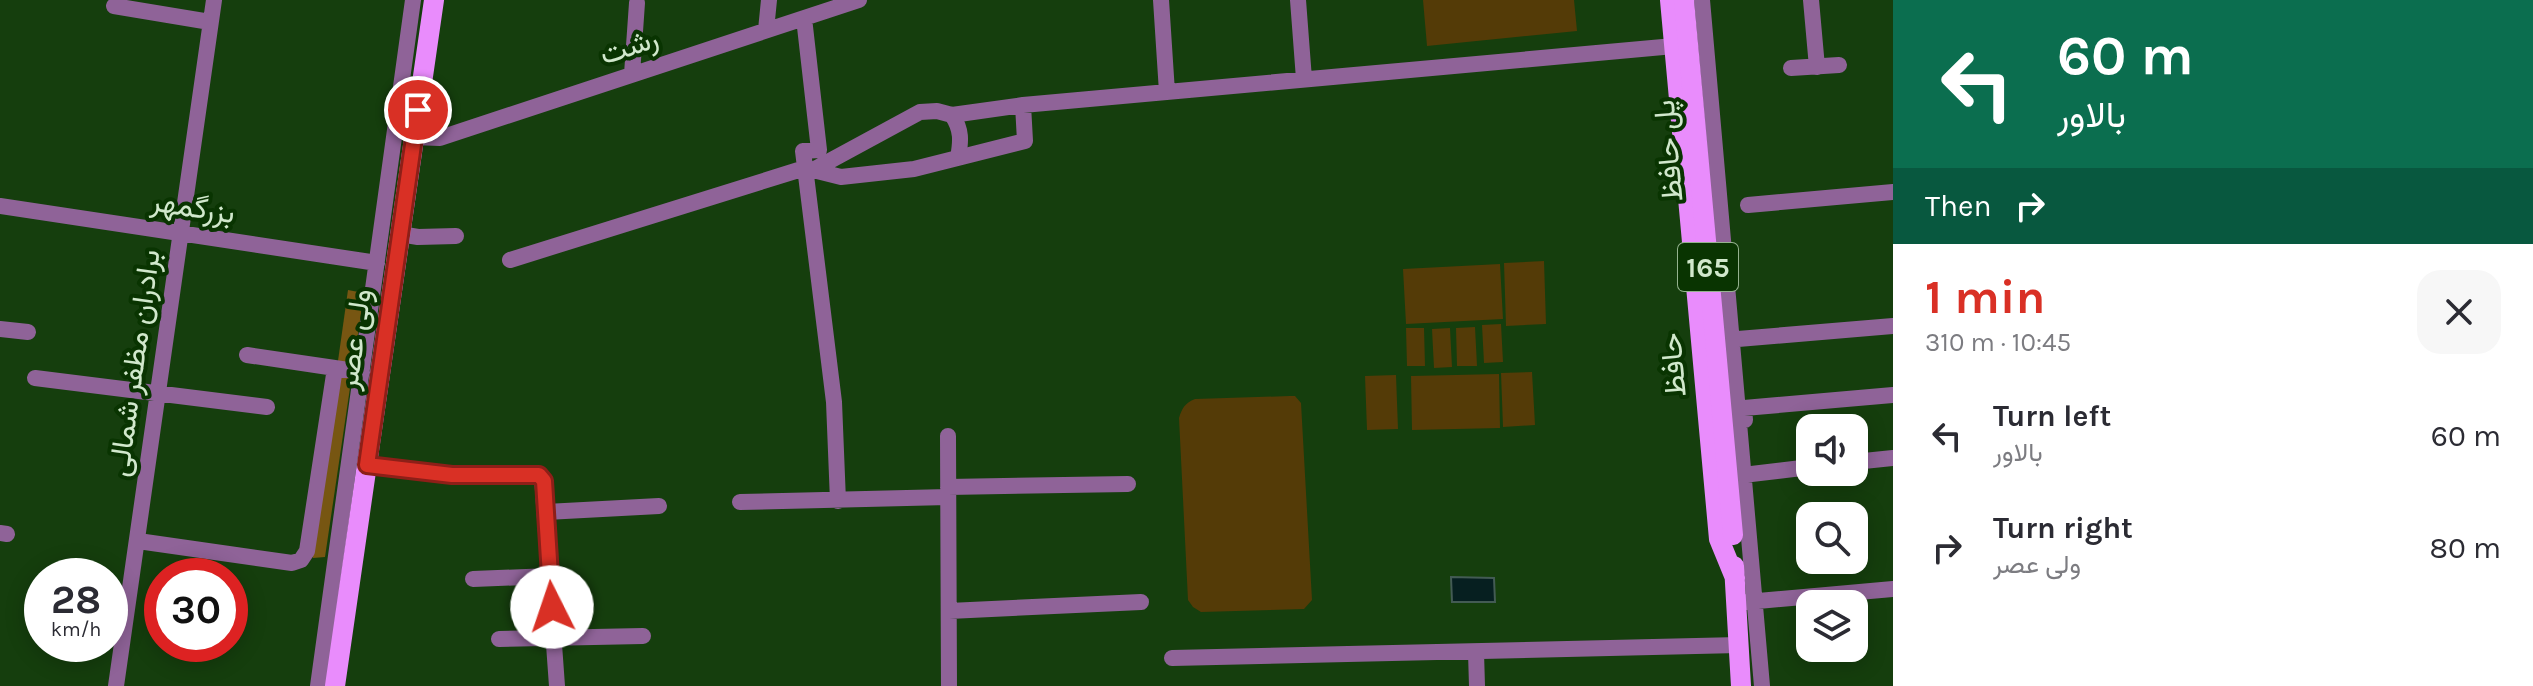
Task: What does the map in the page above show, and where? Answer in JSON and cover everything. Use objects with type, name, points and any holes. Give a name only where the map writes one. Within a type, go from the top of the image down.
[{"type":"main road","name":"ولی عصر","points":[[335,686],[367,465],[386,264],[400,234],[434,0]]},
{"type":"main road","name":"حافظ","points":[[1670,0],[1719,539],[1746,602],[1739,645],[1741,686]]},
{"type":"main road","name":"پل حافظ","points":[[1684,0],[1733,535]]},
{"type":"main road","name":"حافظ","points":[[1733,535],[1735,578]]},
{"type":"street","name":"برادران مظفر شمالی","points":[[116,686],[214,0]]},
{"type":"street","points":[[318,686],[362,372],[386,264],[413,0]]},
{"type":"street","points":[[766,30],[769,0]]},
{"type":"street","name":"رشت","points":[[414,137],[440,138],[858,0]]},
{"type":"street","points":[[1161,0],[1167,92]]},
{"type":"street","points":[[1298,0],[1304,79]]},
{"type":"street","points":[[1702,0],[1746,474]]},
{"type":"street","points":[[1811,0],[1817,67]]},
{"type":"street","points":[[632,74],[637,3]]},
{"type":"street","points":[[114,6],[210,22]]},
{"type":"street","points":[[1672,23],[1678,10],[1687,6],[1697,9],[1704,20]]},
{"type":"street","points":[[804,18],[819,150],[803,151],[809,169],[834,402],[838,501]]},
{"type":"street","points":[[510,260],[809,169],[920,112],[937,111],[952,115],[1023,105],[1674,46]]},
{"type":"street","points":[[1791,68],[1839,65]]},
{"type":"street","points":[[809,169],[841,177],[914,169],[1025,141],[1023,105]]},
{"type":"street","points":[[952,115],[961,140],[958,158]]},
{"type":"street","points":[[1748,205],[1893,192]]},
{"type":"street","name":"بزرگمهر","points":[[0,206],[386,264]]},
{"type":"street","points":[[400,234],[456,236]]},
{"type":"street","points":[[1738,339],[1893,326]]},
{"type":"street","points":[[0,329],[28,332]]},
{"type":"street","points":[[247,355],[362,372]]},
{"type":"street","points":[[138,541],[292,563],[301,560],[307,551],[335,368]]},
{"type":"street","points":[[35,378],[267,407]]},
{"type":"street","points":[[1762,686],[1746,602],[1744,408],[1893,395]]},
{"type":"street","points":[[948,436],[949,686]]},
{"type":"street","points":[[1868,461],[1893,458]]},
{"type":"street","points":[[367,465],[452,475],[535,473],[544,481],[557,686]]},
{"type":"street","points":[[1746,474],[1796,469]]},
{"type":"street","points":[[740,502],[838,501],[948,492],[1128,484]]},
{"type":"street","points":[[546,512],[659,506]]},
{"type":"street","points":[[138,541],[162,532]]},
{"type":"street","points":[[473,579],[550,576]]},
{"type":"street","points":[[1746,602],[1893,589]]},
{"type":"street","points":[[949,611],[1141,602]]},
{"type":"street","points":[[499,639],[643,636]]},
{"type":"street","points":[[1172,658],[1739,645]]},
{"type":"street","points":[[1476,652],[1477,686]]},
{"type":"shaded area","points":[[1423,0],[1574,0],[1577,31],[1427,46]]},
{"type":"shaded area","points":[[1544,261],[1546,324],[1506,326],[1504,263]]},
{"type":"shaded area","points":[[1500,264],[1503,319],[1406,324],[1403,269]]},
{"type":"shaded area","points":[[348,290],[364,293],[325,557],[313,558],[311,552]]},
{"type":"shaded area","points":[[1501,324],[1503,362],[1484,363],[1482,325]]},
{"type":"shaded area","points":[[1475,327],[1477,366],[1457,366],[1456,328]]},
{"type":"shaded area","points":[[1406,328],[1424,328],[1425,366],[1407,366]]},
{"type":"shaded area","points":[[1450,328],[1452,367],[1434,368],[1432,329]]},
{"type":"shaded area","points":[[1532,372],[1535,425],[1503,427],[1501,373]]},
{"type":"shaded area","points":[[1499,374],[1500,428],[1412,430],[1411,376]]},
{"type":"shaded area","points":[[1396,375],[1398,429],[1367,430],[1365,376]]},
{"type":"shaded area","points":[[1295,396],[1301,403],[1312,600],[1304,609],[1201,612],[1188,600],[1181,411],[1195,399]]},
{"type":"water","points":[[1451,577],[1494,578],[1495,602],[1452,602]]},
{"type":"route","points":[[418,110],[367,465],[452,475],[535,473],[542,477],[552,607]]}]
